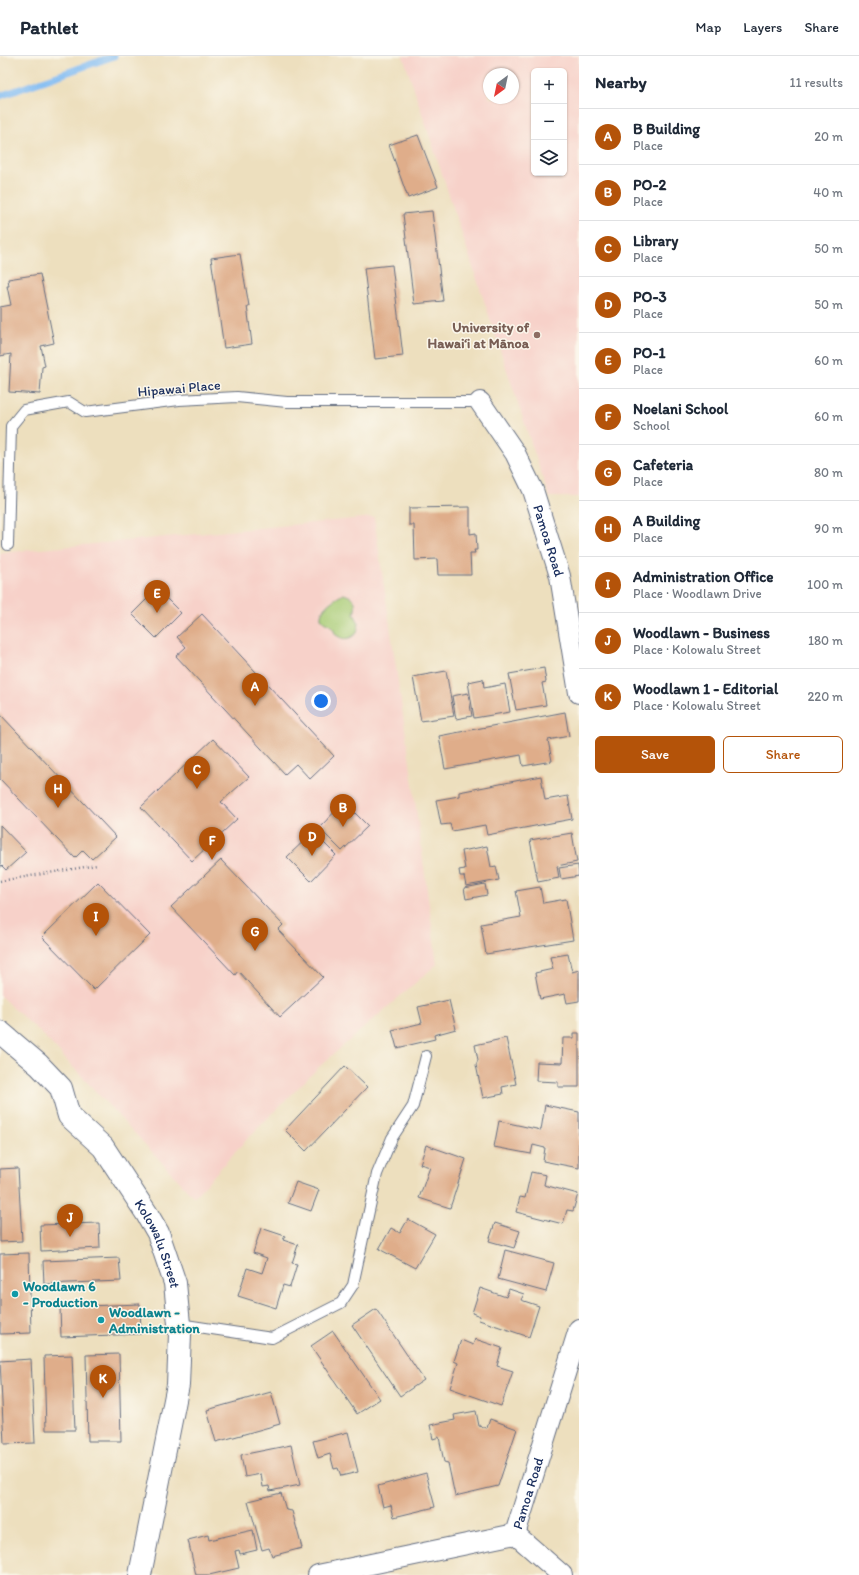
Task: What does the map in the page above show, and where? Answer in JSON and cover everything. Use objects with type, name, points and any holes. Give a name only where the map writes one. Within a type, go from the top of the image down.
[{"type":"street","name":"Pamoa Road","points":[[480,402],[515,453],[533,490],[560,576],[579,693]]},
{"type":"street","name":"Kolowalu Street","points":[[0,1032],[39,1065],[61,1088],[69,1116],[103,1147],[158,1233],[175,1282],[180,1334],[178,1385],[140,1575]]},
{"type":"street","name":"Pamoa Road","points":[[318,1575],[515,1534],[579,1329]]},
{"type":"street","points":[[515,1534],[562,1575]]},
{"type":"lane","name":"Hipawai Place","points":[[8,545],[11,426],[24,410],[69,402],[85,412],[179,400],[237,397],[287,402],[480,402]]},
{"type":"lane","points":[[179,1324],[272,1338],[341,1302],[353,1285],[377,1174],[392,1138],[413,1106],[426,1056]]},
{"type":"path","points":[[0,882],[97,864]]},
{"type":"shaded area","name":"University of Hawaiʻi at Mānoa","points":[[403,56],[579,56],[579,497],[549,497]]},
{"type":"shaded area","points":[[374,517],[409,756],[437,964],[320,1066],[249,1137],[194,1197],[43,1035],[0,996],[0,553]]},
{"type":"green space","points":[[344,594],[351,597],[355,601],[354,614],[359,623],[357,633],[352,637],[347,638],[342,638],[336,635],[333,628],[322,620],[321,616],[324,608],[328,604]]},
{"type":"building","points":[[418,135],[438,187],[408,198],[389,145]]},
{"type":"building","points":[[432,211],[443,301],[414,304],[403,214]]},
{"type":"building","points":[[240,254],[249,306],[247,306],[252,344],[224,348],[211,258]]},
{"type":"building","points":[[392,265],[403,356],[375,359],[364,268]]},
{"type":"building","points":[[40,274],[54,343],[41,346],[45,366],[42,367],[40,394],[9,392],[11,354],[0,356],[0,307],[11,305],[7,286],[9,286],[8,279]]},
{"type":"building","points":[[470,507],[470,534],[476,533],[477,550],[474,550],[475,553],[470,553],[471,575],[438,575],[437,559],[415,560],[414,525],[409,525],[409,508]]},
{"type":"building","points":[[157,589],[181,613],[156,638],[132,614]]},
{"type":"building","points":[[202,614],[334,756],[310,779],[296,764],[285,774],[176,656],[186,647],[177,637]]},
{"type":"building","points":[[544,668],[546,682],[542,683],[546,705],[516,710],[509,674]]},
{"type":"building","points":[[446,671],[454,716],[421,721],[413,677]]},
{"type":"building","points":[[483,679],[484,688],[505,684],[510,712],[474,718],[468,682]]},
{"type":"building","points":[[468,693],[472,716],[456,719],[452,696]]},
{"type":"building","points":[[565,712],[569,736],[548,740],[552,761],[523,766],[521,755],[445,769],[439,736]]},
{"type":"building","points":[[0,714],[116,837],[92,859],[83,850],[75,858],[0,779]]},
{"type":"building","points":[[213,739],[249,777],[221,802],[237,819],[192,861],[141,807]]},
{"type":"building","points":[[541,776],[545,800],[568,796],[572,819],[487,835],[485,825],[452,831],[450,824],[441,825],[436,800],[459,796],[459,792]]},
{"type":"building","points":[[344,802],[368,826],[342,851],[319,828]]},
{"type":"building","points":[[0,825],[26,852],[6,870],[0,864]]},
{"type":"building","points":[[313,832],[336,855],[311,881],[287,857]]},
{"type":"building","points":[[572,833],[577,862],[557,866],[559,878],[538,882],[530,840]]},
{"type":"building","points":[[487,846],[491,867],[496,866],[499,880],[466,886],[464,876],[460,876],[459,870],[465,869],[462,851]]},
{"type":"building","points":[[221,860],[283,925],[278,930],[323,977],[280,1017],[238,971],[235,975],[171,907]]},
{"type":"building","points":[[578,865],[579,876],[561,879],[559,868]]},
{"type":"building","points":[[98,882],[150,935],[94,990],[42,937]]},
{"type":"building","points":[[485,884],[487,895],[466,899],[464,888]]},
{"type":"building","points":[[540,887],[543,903],[566,899],[573,940],[486,954],[481,924],[521,917],[516,891]]},
{"type":"building","points":[[568,954],[572,972],[579,970],[579,1001],[567,1003],[565,994],[540,999],[535,973],[553,969],[550,957]]},
{"type":"building","points":[[449,1000],[456,1029],[434,1035],[435,1039],[397,1048],[392,1030],[422,1023],[418,1007]]},
{"type":"building","points":[[574,1033],[579,1033],[579,1087],[558,1087],[558,1082],[536,1081],[537,1062],[562,1063],[563,1038],[574,1038]]},
{"type":"building","points":[[506,1038],[516,1084],[502,1087],[503,1094],[483,1098],[476,1065],[478,1060],[475,1045]]},
{"type":"building","points":[[345,1066],[367,1087],[306,1151],[285,1130]]},
{"type":"building","points":[[545,1105],[579,1112],[579,1168],[543,1161],[545,1148],[533,1145],[531,1154],[494,1147],[499,1121],[541,1130]]},
{"type":"building","points":[[426,1145],[466,1159],[450,1208],[419,1198],[430,1167],[420,1164]]},
{"type":"building","points":[[18,1168],[22,1241],[0,1242],[0,1169]]},
{"type":"building","points":[[531,1172],[546,1175],[544,1185],[578,1194],[573,1211],[567,1210],[563,1224],[516,1212],[520,1197],[525,1198]]},
{"type":"building","points":[[296,1182],[319,1190],[311,1211],[288,1203]]},
{"type":"building","points":[[408,1219],[435,1234],[415,1268],[379,1249],[391,1228],[400,1233]]},
{"type":"building","points":[[99,1223],[100,1248],[41,1251],[40,1225]]},
{"type":"building","points":[[495,1223],[520,1231],[514,1248],[489,1241]]},
{"type":"building","points":[[261,1228],[285,1236],[283,1240],[298,1245],[292,1263],[297,1264],[290,1287],[283,1285],[276,1308],[238,1296],[247,1268],[262,1273],[267,1258],[253,1253]]},
{"type":"building","points":[[505,1250],[554,1263],[546,1292],[498,1279]]},
{"type":"building","name":"Woodlawn 6 - Production","points":[[29,1253],[31,1333],[0,1334],[0,1254]]},
{"type":"building","points":[[119,1258],[121,1281],[44,1284],[43,1261]]},
{"type":"building","points":[[480,1288],[506,1297],[509,1289],[524,1294],[521,1300],[539,1306],[529,1337],[479,1320],[480,1316],[472,1313]]},
{"type":"building","name":"Woodlawn - Administration","points":[[140,1304],[141,1334],[61,1337],[60,1307]]},
{"type":"building","points":[[376,1309],[424,1380],[400,1396],[352,1325]]},
{"type":"building","points":[[333,1331],[380,1399],[357,1414],[311,1346]]},
{"type":"building","points":[[475,1339],[502,1348],[497,1366],[513,1371],[501,1406],[450,1388],[458,1363],[454,1361],[461,1340],[473,1345]]},
{"type":"building","points":[[119,1354],[121,1441],[88,1441],[86,1355]]},
{"type":"building","points":[[72,1355],[75,1430],[46,1430],[44,1356]]},
{"type":"building","points":[[31,1359],[35,1443],[4,1444],[0,1361]]},
{"type":"building","points":[[271,1392],[280,1424],[216,1442],[207,1410]]},
{"type":"building","points":[[476,1411],[479,1426],[487,1428],[490,1419],[517,1429],[498,1486],[455,1496],[448,1463],[444,1462],[439,1437],[433,1439],[430,1425],[455,1420],[454,1415]]},
{"type":"building","points":[[348,1432],[358,1472],[341,1476],[338,1468],[334,1469],[330,1454],[318,1458],[313,1441]]},
{"type":"building","points":[[291,1445],[300,1485],[270,1491],[269,1486],[263,1487],[261,1474],[245,1477],[241,1455]]},
{"type":"building","points":[[426,1473],[435,1507],[394,1517],[391,1505],[383,1507],[378,1486]]},
{"type":"building","points":[[281,1493],[286,1510],[292,1511],[302,1548],[272,1556],[269,1548],[262,1550],[248,1501]]},
{"type":"building","points":[[253,1530],[257,1550],[240,1554],[239,1550],[235,1551],[239,1568],[209,1575],[196,1575],[188,1540],[208,1535],[209,1540]]},
{"type":"waterway","points":[[0,96],[114,56]]},
{"type":"place","name":"University of Hawaiʻi at Mānoa","points":[[537,335]]},
{"type":"place","name":"PO-1","points":[[157,613]]},
{"type":"place","name":"B Building","points":[[255,706]]},
{"type":"place","name":"Library","points":[[197,789]]},
{"type":"place","name":"A Building","points":[[58,808]]},
{"type":"place","name":"PO-2","points":[[343,827]]},
{"type":"place","name":"PO-3","points":[[312,856]]},
{"type":"place","name":"Noelani School","points":[[212,860]]},
{"type":"place","name":"Administration Office","points":[[96,936]]},
{"type":"place","name":"Cafeteria","points":[[255,951]]},
{"type":"place","name":"Woodlawn - Business","points":[[70,1237]]},
{"type":"place","name":"Woodlawn 6 - Production","points":[[15,1294]]},
{"type":"place","name":"Woodlawn - Administration","points":[[101,1320]]},
{"type":"place","name":"Woodlawn 1 - Editorial","points":[[103,1398]]}]
